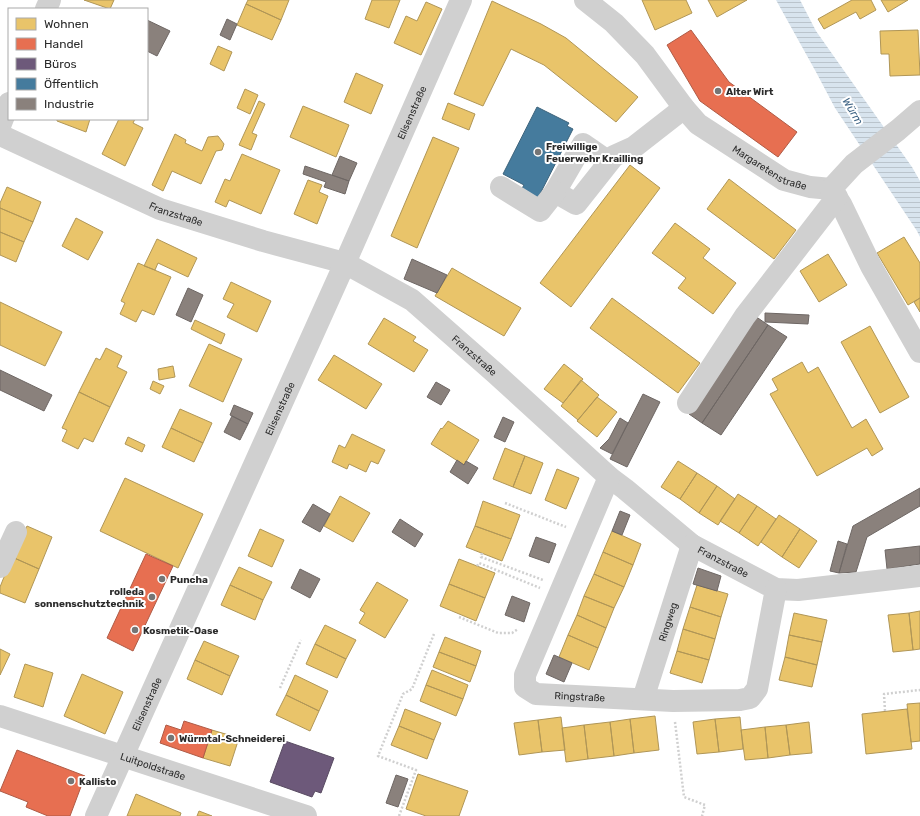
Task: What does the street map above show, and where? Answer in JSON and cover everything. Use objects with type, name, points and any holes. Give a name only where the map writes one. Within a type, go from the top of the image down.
[{"type":"street","name":"Elisenstraße","points":[[96,816],[345,263],[461,0]]},
{"type":"street","name":"Margaretenstraße","points":[[585,0],[614,23],[645,55],[684,108],[698,124],[784,180],[834,193]]},
{"type":"street","points":[[0,126],[8,106]]},
{"type":"street","points":[[556,192],[576,204],[614,156],[634,147],[684,108]]},
{"type":"street","points":[[688,403],[745,316],[854,164],[920,111]]},
{"type":"street","name":"Franzstraße","points":[[0,135],[160,209],[263,241],[345,263],[412,300],[495,373],[608,477],[625,489],[692,545],[776,589],[798,590],[920,576]]},
{"type":"street","points":[[501,187],[540,211],[556,192],[583,144],[609,162]]},
{"type":"street","points":[[834,193],[841,204],[871,266],[920,352]]},
{"type":"street","name":"Ringstraße","points":[[608,477],[525,675],[524,688],[536,694],[643,700],[740,700],[750,698],[757,689],[776,589]]},
{"type":"street","points":[[0,567],[16,532]]},
{"type":"street","name":"Ringweg","points":[[643,700],[692,545]]},
{"type":"street","name":"Luitpoldstraße","points":[[0,716],[305,816]]},
{"type":"path","points":[[505,502],[584,534]]},
{"type":"path","points":[[482,553],[481,557],[560,591]]},
{"type":"path","points":[[477,566],[479,563],[560,591]]},
{"type":"path","points":[[459,617],[498,633],[512,633],[518,629]]},
{"type":"path","points":[[399,816],[416,770],[378,756],[403,694],[412,689],[434,634]]},
{"type":"path","points":[[280,688],[301,640]]},
{"type":"path","points":[[885,711],[884,694],[920,690]]},
{"type":"path","points":[[673,701],[684,797],[705,805],[702,816]]},
{"type":"water","name":"Würm","points":[[776,0],[800,0],[816,31],[912,167],[920,181],[920,237],[835,108]]},
{"type":"building: Wohnen","points":[[84,0],[114,0],[110,8]]},
{"type":"building: Wohnen","points":[[248,0],[289,0],[281,20],[246,4]]},
{"type":"building: Wohnen","points":[[372,0],[400,0],[389,28],[365,19]]},
{"type":"building: Wohnen","points":[[642,0],[686,0],[692,13],[655,30]]},
{"type":"building: Wohnen","points":[[708,0],[747,0],[717,17]]},
{"type":"building: Wohnen","points":[[852,0],[871,0],[876,10],[860,19],[856,12],[824,29],[818,19]]},
{"type":"building: Wohnen","points":[[881,0],[908,0],[888,12]]},
{"type":"building: Wohnen","points":[[492,1],[541,24],[566,38],[638,97],[616,122],[544,65],[511,49],[483,106],[454,94]]},
{"type":"building: Wohnen","points":[[426,2],[442,9],[421,55],[394,43],[406,16],[417,21]]},
{"type":"building: Wohnen","points":[[246,4],[281,20],[272,40],[237,25]]},
{"type":"building: Wohnen","points":[[918,30],[920,75],[890,76],[889,54],[881,54],[880,31]]},
{"type":"building: Wohnen","points":[[218,46],[232,52],[224,71],[210,64]]},
{"type":"building: Wohnen","points":[[356,73],[383,85],[371,114],[344,102]]},
{"type":"building: Wohnen","points":[[245,89],[258,95],[250,114],[237,108]]},
{"type":"building: Wohnen","points":[[259,101],[265,104],[252,133],[257,135],[251,150],[239,145]]},
{"type":"building: Wohnen","points":[[448,103],[475,114],[469,130],[442,119]]},
{"type":"building: Wohnen","points":[[303,106],[349,125],[336,157],[290,137]]},
{"type":"building: Wohnen","points":[[57,120],[90,120],[86,132]]},
{"type":"building: Wohnen","points":[[119,120],[134,120],[133,123],[143,128],[125,166],[102,154]]},
{"type":"building: Wohnen","points":[[175,134],[186,140],[185,143],[202,151],[208,137],[218,136],[224,144],[222,150],[216,151],[201,184],[172,171],[163,191],[152,185]]},
{"type":"building: Wohnen","points":[[433,137],[459,148],[417,248],[391,236]]},
{"type":"building: Wohnen","points":[[242,154],[280,170],[261,214],[229,200],[226,207],[215,202],[225,179],[230,181]]},
{"type":"building: Wohnen","points":[[630,165],[660,188],[571,307],[540,283]]},
{"type":"building: Wohnen","points":[[729,179],[796,230],[774,259],[707,209]]},
{"type":"building: Wohnen","points":[[308,180],[322,185],[319,192],[328,196],[317,224],[294,214]]},
{"type":"building: Wohnen","points":[[7,187],[41,202],[33,222],[0,208],[0,203]]},
{"type":"building: Wohnen","points":[[0,208],[33,222],[24,242],[0,232]]},
{"type":"building: Wohnen","points":[[76,218],[103,232],[88,260],[62,246]]},
{"type":"building: Wohnen","points":[[675,223],[710,249],[703,258],[736,283],[713,314],[678,288],[686,278],[652,253]]},
{"type":"building: Wohnen","points":[[0,232],[24,242],[16,262],[0,255]]},
{"type":"building: Wohnen","points":[[904,237],[920,263],[920,298],[908,305],[877,253]]},
{"type":"building: Wohnen","points":[[157,239],[197,258],[188,277],[158,263],[155,270],[144,266]]},
{"type":"building: Wohnen","points":[[828,254],[847,285],[819,302],[800,271]]},
{"type":"building: Wohnen","points":[[138,263],[171,277],[154,315],[142,310],[136,322],[120,314],[125,303],[121,301]]},
{"type":"building: Wohnen","points":[[452,268],[521,308],[504,336],[435,296]]},
{"type":"building: Wohnen","points":[[231,282],[271,301],[257,332],[227,317],[234,304],[223,299]]},
{"type":"building: Wohnen","points":[[612,298],[700,363],[678,393],[590,328]]},
{"type":"building: Wohnen","points":[[920,298],[920,312],[914,302]]},
{"type":"building: Wohnen","points":[[0,302],[62,332],[45,366],[0,345]]},
{"type":"building: Wohnen","points":[[384,318],[416,337],[413,341],[428,350],[414,372],[368,344]]},
{"type":"building: Wohnen","points":[[195,320],[225,334],[221,344],[191,329]]},
{"type":"building: Wohnen","points":[[870,326],[909,397],[880,413],[841,342]]},
{"type":"building: Wohnen","points":[[209,344],[242,359],[223,402],[189,386]]},
{"type":"building: Wohnen","points":[[106,348],[122,356],[117,367],[127,372],[110,407],[79,392],[96,358],[100,360]]},
{"type":"building: Wohnen","points":[[334,355],[382,384],[366,409],[318,380]]},
{"type":"building: Wohnen","points":[[802,362],[808,373],[818,367],[852,428],[866,419],[883,449],[872,456],[867,448],[817,476],[770,394],[778,390],[772,379]]},
{"type":"building: Wohnen","points":[[564,364],[583,379],[563,403],[544,389]]},
{"type":"building: Wohnen","points":[[173,366],[175,377],[159,380],[158,369]]},
{"type":"building: Wohnen","points":[[581,380],[599,395],[578,420],[561,406]]},
{"type":"building: Wohnen","points":[[153,381],[164,386],[160,394],[150,389]]},
{"type":"building: Wohnen","points":[[79,392],[110,407],[93,442],[84,438],[78,449],[62,441],[67,430],[62,428]]},
{"type":"building: Wohnen","points":[[597,397],[617,412],[597,437],[577,421]]},
{"type":"building: Wohnen","points":[[180,409],[212,423],[203,443],[171,428]]},
{"type":"building: Wohnen","points":[[448,421],[479,440],[464,465],[431,444],[441,428],[442,429]]},
{"type":"building: Wohnen","points":[[171,428],[203,443],[194,462],[162,447]]},
{"type":"building: Wohnen","points":[[352,434],[385,450],[378,464],[371,461],[366,472],[349,464],[347,469],[332,462],[339,445],[345,448]]},
{"type":"building: Wohnen","points":[[128,437],[145,445],[142,452],[125,444]]},
{"type":"building: Wohnen","points":[[505,448],[525,456],[513,487],[493,479]]},
{"type":"building: Wohnen","points":[[525,456],[543,463],[531,494],[513,487]]},
{"type":"building: Wohnen","points":[[678,461],[697,473],[680,499],[661,487]]},
{"type":"building: Wohnen","points":[[557,469],[579,478],[566,509],[545,500]]},
{"type":"building: Wohnen","points":[[697,473],[717,486],[699,513],[680,499]]},
{"type":"building: Wohnen","points":[[125,478],[203,514],[178,568],[100,531]]},
{"type":"building: Wohnen","points":[[717,486],[735,499],[718,525],[699,513]]},
{"type":"building: Wohnen","points":[[738,494],[757,506],[739,533],[720,521]]},
{"type":"building: Wohnen","points":[[340,496],[370,513],[353,542],[324,526]]},
{"type":"building: Wohnen","points":[[483,501],[520,515],[511,539],[475,526]]},
{"type":"building: Wohnen","points":[[757,506],[776,519],[758,546],[739,533]]},
{"type":"building: Wohnen","points":[[779,515],[800,529],[782,557],[761,542]]},
{"type":"building: Wohnen","points":[[27,526],[52,537],[39,569],[12,557]]},
{"type":"building: Wohnen","points":[[475,526],[511,539],[502,561],[466,547]]},
{"type":"building: Wohnen","points":[[260,529],[284,540],[272,567],[248,556]]},
{"type":"building: Wohnen","points":[[800,529],[817,541],[799,568],[782,557]]},
{"type":"building: Wohnen","points":[[612,531],[641,544],[633,565],[603,552]]},
{"type":"building: Wohnen","points":[[603,552],[633,565],[624,587],[594,574]]},
{"type":"building: Wohnen","points":[[12,557],[39,569],[25,603],[0,593],[0,587]]},
{"type":"building: Wohnen","points":[[459,559],[495,573],[485,598],[449,584]]},
{"type":"building: Wohnen","points":[[239,567],[272,582],[263,600],[230,585]]},
{"type":"building: Wohnen","points":[[594,574],[624,587],[614,608],[584,596]]},
{"type":"building: Wohnen","points":[[377,582],[408,600],[385,638],[359,623],[365,613],[360,610]]},
{"type":"building: Wohnen","points":[[449,584],[485,598],[476,621],[440,606]]},
{"type":"building: Wohnen","points":[[230,585],[263,600],[255,620],[221,605]]},
{"type":"building: Wohnen","points":[[697,585],[728,594],[721,617],[690,607]]},
{"type":"building: Wohnen","points":[[584,596],[614,608],[606,628],[577,615]]},
{"type":"building: Wohnen","points":[[690,607],[721,617],[715,639],[683,629]]},
{"type":"building: Wohnen","points":[[920,611],[920,649],[913,650],[909,613]]},
{"type":"building: Wohnen","points":[[794,613],[827,620],[822,642],[789,635]]},
{"type":"building: Wohnen","points":[[909,613],[913,650],[893,652],[888,615]]},
{"type":"building: Wohnen","points":[[577,615],[606,628],[598,648],[568,635]]},
{"type":"building: Wohnen","points":[[325,625],[356,640],[346,659],[315,644]]},
{"type":"building: Wohnen","points":[[683,629],[715,639],[709,660],[677,651]]},
{"type":"building: Wohnen","points":[[568,635],[598,648],[589,670],[559,657]]},
{"type":"building: Wohnen","points":[[789,635],[822,642],[817,665],[785,657]]},
{"type":"building: Wohnen","points":[[445,637],[481,651],[476,666],[439,652]]},
{"type":"building: Wohnen","points":[[204,641],[239,656],[230,676],[195,660]]},
{"type":"building: Wohnen","points":[[315,644],[346,659],[337,678],[306,664]]},
{"type":"building: Wohnen","points":[[0,649],[10,654],[0,675]]},
{"type":"building: Wohnen","points":[[677,651],[709,660],[702,683],[670,673]]},
{"type":"building: Wohnen","points":[[439,652],[476,666],[470,682],[433,667]]},
{"type":"building: Wohnen","points":[[785,657],[817,665],[812,687],[779,680]]},
{"type":"building: Wohnen","points":[[195,660],[230,676],[222,695],[187,679]]},
{"type":"building: Wohnen","points":[[25,664],[53,673],[43,707],[14,697]]},
{"type":"building: Wohnen","points":[[432,670],[468,685],[463,699],[426,685]]},
{"type":"building: Wohnen","points":[[82,674],[123,692],[105,734],[64,716]]},
{"type":"building: Wohnen","points":[[295,675],[328,691],[319,711],[286,695]]},
{"type":"building: Wohnen","points":[[426,685],[463,699],[456,716],[420,701]]},
{"type":"building: Wohnen","points":[[286,695],[319,711],[310,731],[276,715]]},
{"type":"building: Wohnen","points":[[920,703],[920,741],[911,742],[907,704]]},
{"type":"building: Wohnen","points":[[405,709],[441,723],[434,740],[399,726]]},
{"type":"building: Wohnen","points":[[907,709],[912,749],[866,754],[862,714]]},
{"type":"building: Wohnen","points":[[655,716],[659,750],[634,753],[630,719]]},
{"type":"building: Wohnen","points":[[561,717],[565,750],[542,752],[538,720]]},
{"type":"building: Wohnen","points":[[740,717],[743,749],[719,752],[715,719]]},
{"type":"building: Wohnen","points":[[630,719],[634,753],[614,756],[610,722]]},
{"type":"building: Wohnen","points":[[715,719],[719,752],[697,754],[693,722]]},
{"type":"building: Wohnen","points":[[538,720],[542,752],[519,755],[514,723]]},
{"type":"building: Wohnen","points":[[610,722],[614,756],[588,759],[584,725]]},
{"type":"building: Wohnen","points":[[809,722],[812,753],[790,755],[786,725]]},
{"type":"building: Wohnen","points":[[584,725],[588,759],[566,762],[562,728]]},
{"type":"building: Wohnen","points":[[786,725],[790,755],[768,758],[765,727]]},
{"type":"building: Wohnen","points":[[399,726],[434,740],[427,759],[391,745]]},
{"type":"building: Wohnen","points":[[765,727],[768,758],[745,760],[741,730]]},
{"type":"building: Wohnen","points":[[212,730],[239,738],[230,766],[203,758]]},
{"type":"building: Wohnen","points":[[418,774],[468,791],[459,816],[426,816],[406,809]]},
{"type":"building: Wohnen","points":[[136,794],[181,813],[180,816],[127,816]]},
{"type":"building: Wohnen","points":[[199,811],[212,816],[197,816]]},
{"type":"building: Handel","name":"Alter Wirt","points":[[691,30],[729,82],[797,132],[778,157],[700,101],[667,45]]},
{"type":"building: Handel","points":[[146,554],[173,566],[133,651],[107,638]]},
{"type":"building: Handel","points":[[184,721],[212,730],[203,758],[160,743],[166,725],[181,730]]},
{"type":"building: Handel","points":[[17,750],[85,776],[70,816],[48,816],[26,807],[28,802],[0,791]]},
{"type":"building: Büros","points":[[285,741],[334,758],[321,793],[315,791],[312,797],[270,782]]},
{"type":"building: Öffentlich","name":"Freiwillige Feuerwehr Krailling","points":[[537,107],[569,123],[567,126],[573,129],[538,198],[521,190],[524,185],[503,174]]},
{"type":"building: Industrie","points":[[227,19],[237,24],[230,40],[220,35]]},
{"type":"building: Industrie","points":[[148,20],[170,31],[157,56],[148,52]]},
{"type":"building: Industrie","points":[[340,156],[357,163],[349,181],[332,175]]},
{"type":"building: Industrie","points":[[305,166],[349,181],[345,194],[324,187],[326,182],[303,174]]},
{"type":"building: Industrie","points":[[412,259],[447,275],[437,293],[404,279]]},
{"type":"building: Industrie","points":[[188,288],[203,295],[191,322],[176,315]]},
{"type":"building: Industrie","points":[[765,313],[809,315],[808,324],[765,322]]},
{"type":"building: Industrie","points":[[755,316],[768,325],[702,423],[689,414]]},
{"type":"building: Industrie","points":[[768,325],[787,337],[721,435],[702,423]]},
{"type":"building: Industrie","points":[[0,370],[52,395],[44,411],[0,390]]},
{"type":"building: Industrie","points":[[436,382],[450,390],[441,405],[427,397]]},
{"type":"building: Industrie","points":[[643,394],[660,402],[627,467],[610,459]]},
{"type":"building: Industrie","points":[[234,405],[253,413],[248,424],[230,415]]},
{"type":"building: Industrie","points":[[232,416],[248,424],[240,440],[224,432]]},
{"type":"building: Industrie","points":[[503,417],[514,422],[505,442],[494,437]]},
{"type":"building: Industrie","points":[[620,418],[628,423],[612,454],[600,448],[609,439]]},
{"type":"building: Industrie","points":[[457,460],[464,465],[466,461],[478,468],[468,484],[450,472]]},
{"type":"building: Industrie","points":[[920,488],[920,506],[867,537],[856,572],[839,573],[853,526]]},
{"type":"building: Industrie","points":[[313,504],[330,514],[320,532],[302,522]]},
{"type":"building: Industrie","points":[[620,511],[630,515],[622,535],[612,531]]},
{"type":"building: Industrie","points":[[400,519],[423,534],[415,547],[392,532]]},
{"type":"building: Industrie","points":[[536,537],[556,544],[549,563],[529,556]]},
{"type":"building: Industrie","points":[[838,541],[847,544],[839,573],[830,571]]},
{"type":"building: Industrie","points":[[920,546],[920,564],[887,569],[885,550]]},
{"type":"building: Industrie","points":[[698,568],[721,576],[717,591],[693,584]]},
{"type":"building: Industrie","points":[[300,569],[320,579],[310,598],[291,588]]},
{"type":"building: Industrie","points":[[512,596],[530,603],[524,622],[505,615]]},
{"type":"building: Industrie","points":[[554,655],[572,663],[564,682],[546,674]]},
{"type":"building: Industrie","points":[[396,775],[408,779],[398,807],[386,803]]},
{"type":"place","name":"Alter Wirt","points":[[718,91]]},
{"type":"place","name":"Freiwillige Feuerwehr Krailling","points":[[538,152]]},
{"type":"place","name":"Puncha","points":[[162,579]]},
{"type":"place","name":"rolleda sonnenschutztechnik","points":[[152,597]]},
{"type":"place","name":"Kosmetik-Oase","points":[[135,630]]},
{"type":"place","name":"Würmtal-Schneiderei","points":[[171,738]]},
{"type":"place","name":"Kallisto","points":[[71,781]]}]
